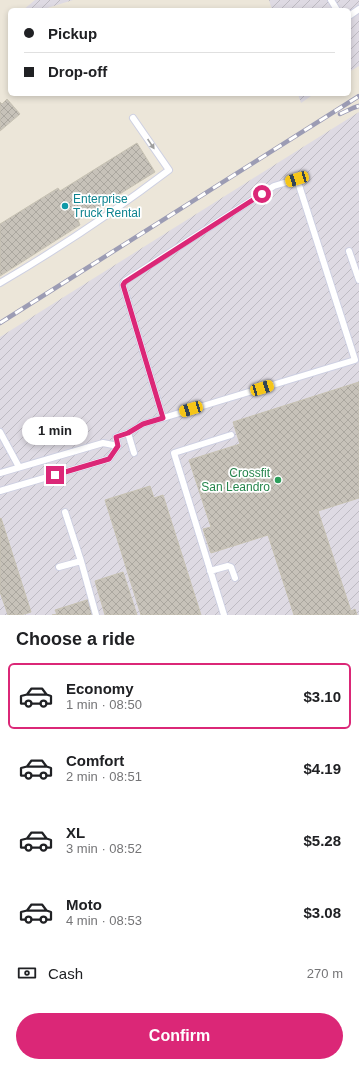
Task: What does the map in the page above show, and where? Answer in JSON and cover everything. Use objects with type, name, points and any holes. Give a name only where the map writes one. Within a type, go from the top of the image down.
[{"type":"lane","points":[[0,283],[42,259],[137,194],[169,170],[133,118]]},
{"type":"lane","points":[[0,491],[109,459],[118,446],[116,437],[128,433],[143,424],[163,418],[355,360],[297,179],[274,186],[125,282],[123,285],[163,418]]},
{"type":"lane","points":[[349,251],[359,280]]},
{"type":"lane","points":[[0,432],[19,467]]},
{"type":"lane","points":[[128,433],[134,453]]},
{"type":"lane","points":[[224,615],[174,453],[231,435]]},
{"type":"lane","points":[[0,473],[103,443],[118,446]]},
{"type":"lane","points":[[65,512],[96,615]]},
{"type":"lane","points":[[59,567],[81,561]]},
{"type":"lane","points":[[210,571],[228,566],[231,568],[235,578]]},
{"type":"shaded area","points":[[35,0],[73,0],[47,8],[25,8]]},
{"type":"shaded area","points":[[269,0],[359,0],[359,66],[351,71],[351,8],[271,8]]},
{"type":"shaded area","points":[[299,96],[311,96],[301,103]]},
{"type":"shaded area","points":[[359,112],[359,615],[0,615],[0,337]]},
{"type":"building","points":[[7,99],[20,114],[0,131],[0,102],[2,104]]},
{"type":"building","name":"Enterprise Truck Rental","points":[[137,143],[155,172],[78,220],[80,225],[0,276],[0,224],[58,188],[60,191]]},
{"type":"building","points":[[359,382],[359,498],[318,511],[351,611],[355,609],[357,615],[294,615],[268,535],[211,553],[203,529],[211,527],[189,460],[240,444],[233,422]]},
{"type":"building","points":[[150,486],[154,498],[163,495],[201,615],[141,615],[105,500]]},
{"type":"building","points":[[1,518],[31,612],[21,615],[8,615],[0,592]]},
{"type":"building","points":[[123,572],[137,615],[105,615],[95,581]]},
{"type":"building","points":[[90,599],[95,615],[52,615],[57,614],[55,610]]},
{"type":"railway","points":[[0,323],[359,96]]},
{"type":"railway","points":[[340,114],[359,106]]},
{"type":"place","name":"Enterprise Truck Rental","points":[[65,206]]},
{"type":"place","name":"Crossfit San Leandro","points":[[278,480]]},
{"type":"route","points":[[55,475],[109,459],[118,446],[116,437],[128,433],[143,424],[163,418],[123,285],[125,282],[262,194]]}]
